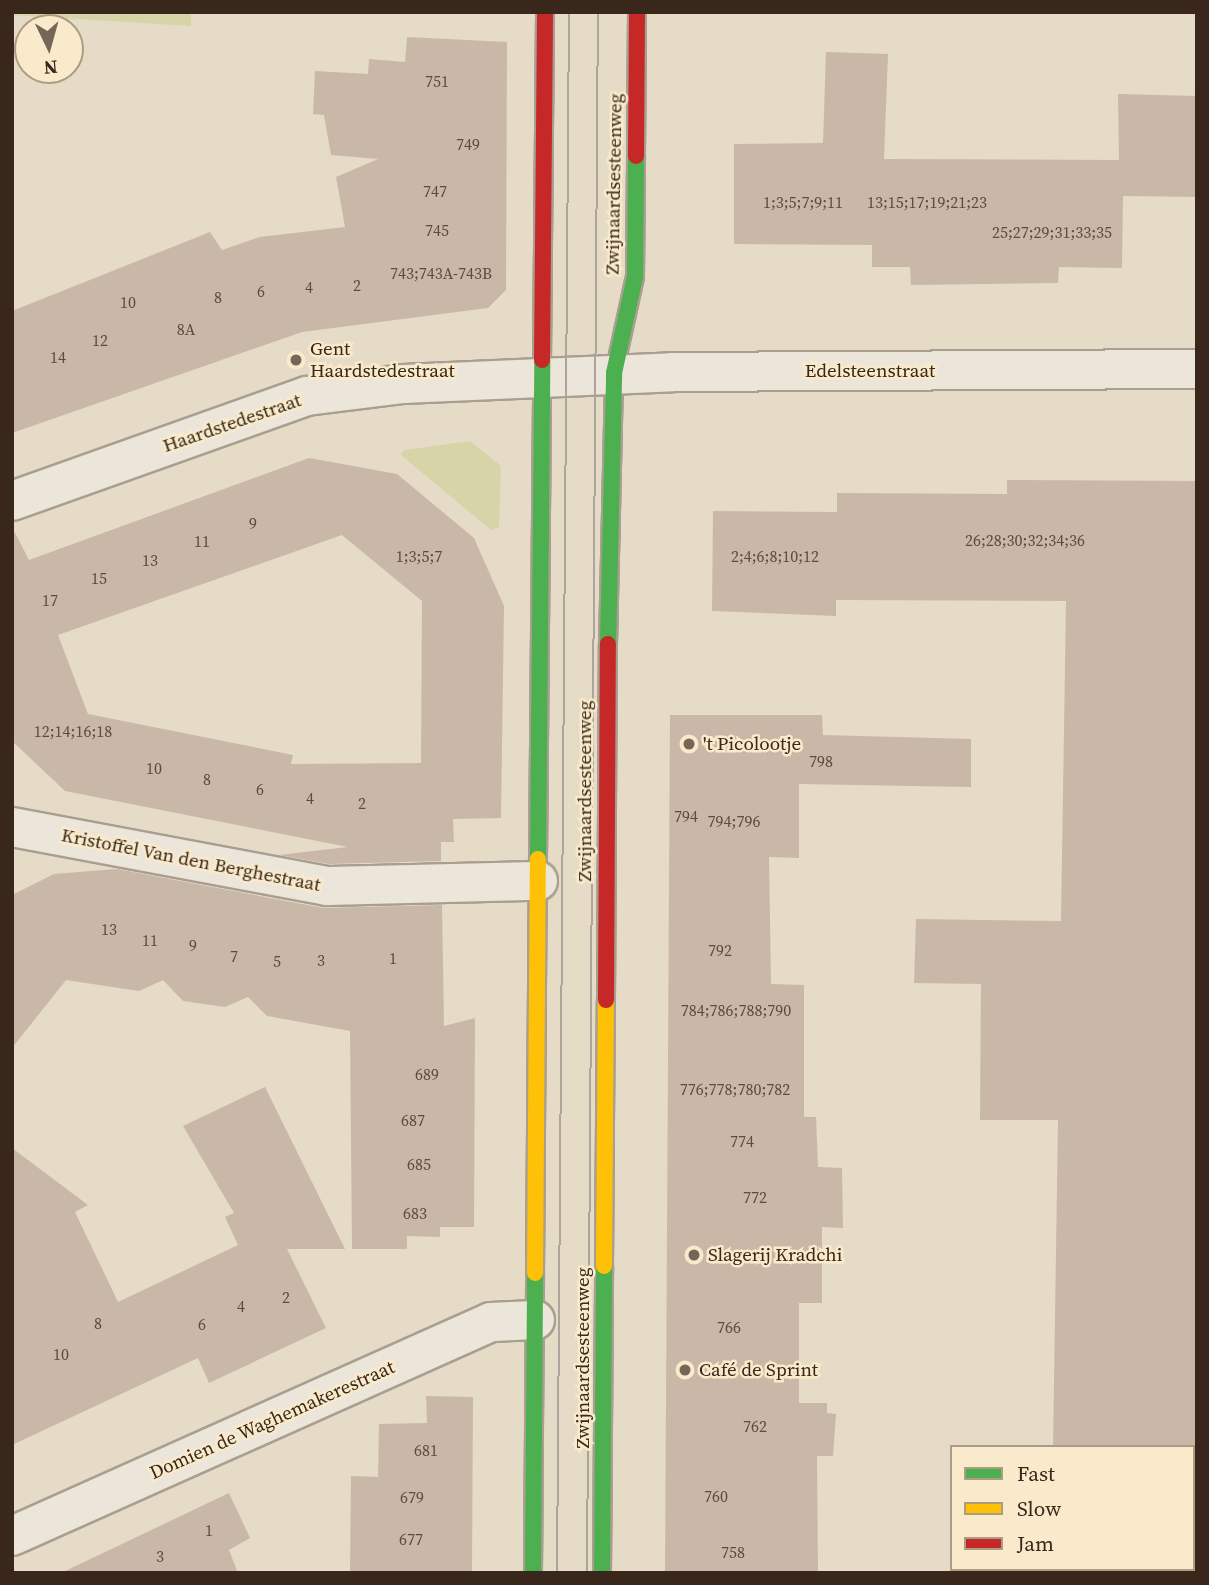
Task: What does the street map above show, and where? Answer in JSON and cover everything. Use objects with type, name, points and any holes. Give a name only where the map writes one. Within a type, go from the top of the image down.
[{"type":"street","points":[[533,1573],[545,12]]},
{"type":"street","name":"Zwijnaardsesteenweg","points":[[602,1573],[614,373],[635,277],[637,12]]},
{"type":"street","name":"Edelsteenstraat","points":[[544,377],[614,373],[1197,369]]},
{"type":"street","name":"Haardstedestraat","points":[[12,502],[307,397],[544,377]]},
{"type":"street","name":"Kristoffel Van den Berghestraat","points":[[12,827],[327,886],[538,881]]},
{"type":"street","name":"Domien de Waghemakerestraat","points":[[12,1536],[491,1322],[535,1320]]},
{"type":"shaded area","points":[[12,12],[191,12],[191,26],[84,19],[84,14],[12,15]]},
{"type":"shaded area","points":[[470,441],[501,466],[499,527],[491,530],[401,455],[404,450]]},
{"type":"building","points":[[407,37],[507,42],[506,290],[488,308],[302,332],[12,433],[12,311],[210,232],[222,250],[260,237],[345,227],[336,177],[378,159],[331,155],[324,115],[313,114],[315,71],[368,74],[369,59],[405,62]]},
{"type":"building","points":[[826,52],[888,54],[884,159],[1119,160],[1118,94],[1197,96],[1197,197],[1123,196],[1122,268],[1059,267],[1058,283],[911,285],[910,267],[872,267],[872,245],[734,244],[734,144],[823,143]]},
{"type":"building","points":[[309,458],[397,474],[474,538],[504,606],[501,818],[453,819],[454,842],[441,842],[441,861],[329,864],[279,855],[348,847],[65,791],[12,741],[12,527],[29,560]],"holes":[[[342,535],[422,601],[421,763],[291,764],[293,755],[88,714],[58,635]]]},
{"type":"building","points":[[1007,480],[1197,481],[1197,1447],[1053,1445],[1058,1120],[980,1120],[981,984],[914,983],[916,919],[1061,921],[1066,601],[836,600],[836,616],[712,611],[713,511],[837,512],[837,493],[1007,494]]},
{"type":"building","points":[[670,715],[822,715],[823,735],[971,739],[971,787],[799,784],[799,858],[769,857],[771,984],[804,985],[804,1117],[816,1117],[818,1167],[842,1168],[843,1228],[822,1227],[822,1303],[799,1303],[799,1403],[827,1403],[827,1413],[836,1414],[833,1456],[817,1456],[818,1573],[665,1573]]},
{"type":"building","points":[[117,869],[323,908],[442,905],[444,1026],[475,1018],[474,1227],[440,1227],[440,1237],[407,1236],[407,1249],[352,1249],[350,1031],[267,1016],[248,997],[225,1007],[183,1001],[163,980],[139,991],[66,980],[12,1048],[12,895],[54,874]]},
{"type":"building","points":[[265,1087],[345,1249],[287,1249],[326,1328],[209,1383],[198,1358],[12,1445],[12,1148],[88,1205],[75,1212],[118,1302],[238,1245],[225,1217],[234,1213],[183,1126]]},
{"type":"building","points":[[426,1396],[473,1397],[472,1573],[350,1573],[351,1476],[378,1477],[379,1424],[427,1423]]},
{"type":"building","points":[[229,1493],[250,1538],[229,1550],[238,1573],[61,1573]]},
{"type":"tram line","points":[[557,1573],[569,12]]},
{"type":"tram line","points":[[587,1573],[598,12]]},
{"type":"traffic: fast","points":[[608,644],[614,373],[635,277],[636,156]]},
{"type":"traffic: fast","points":[[538,859],[542,360]]},
{"type":"traffic: fast","points":[[602,1573],[604,1266]]},
{"type":"traffic: fast","points":[[533,1573],[535,1273]]},
{"type":"traffic: slow","points":[[535,1273],[538,859]]},
{"type":"traffic: slow","points":[[604,1266],[606,1000]]},
{"type":"traffic: jam","points":[[542,360],[545,12]]},
{"type":"traffic: jam","points":[[636,156],[637,12]]},
{"type":"traffic: jam","points":[[606,1000],[608,644]]},
{"type":"place","name":"Gent Haardstedestraat","points":[[296,360]]},
{"type":"place","name":"'t Picolootje","points":[[689,744]]},
{"type":"place","name":"Slagerij Kradchi","points":[[694,1255]]},
{"type":"place","name":"Café de Sprint","points":[[685,1370]]}]
